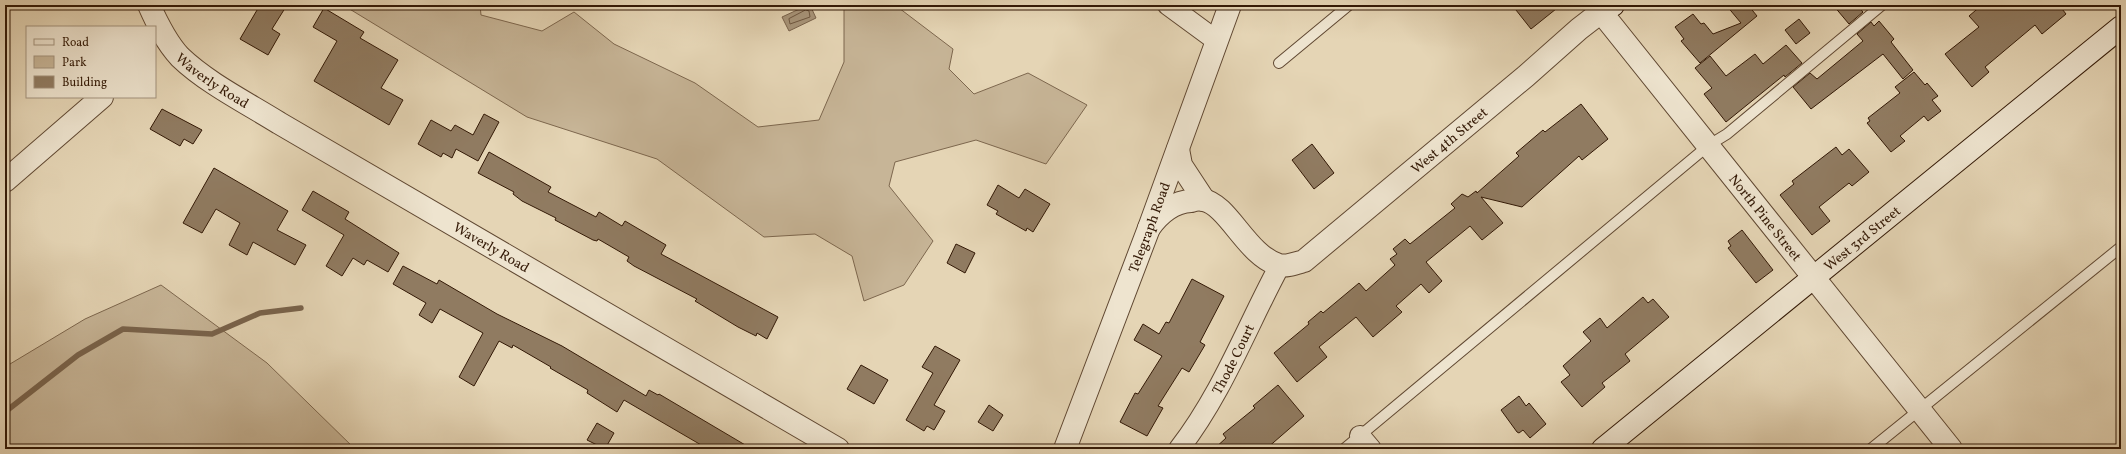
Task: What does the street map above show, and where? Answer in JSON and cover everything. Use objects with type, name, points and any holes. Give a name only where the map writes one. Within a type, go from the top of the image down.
[{"type":"street","name":"Waverly Road","points":[[148,5],[155,26]]},
{"type":"street","points":[[1168,5],[1217,41]]},
{"type":"street","name":"Telegraph Road","points":[[1065,449],[1149,228],[1230,5]]},
{"type":"street","name":"North Pine Street","points":[[1603,7],[1709,146],[1951,449]]},
{"type":"street","name":"West 4th Street","points":[[1280,265],[1304,261],[1526,76],[1603,7]]},
{"type":"street","name":"West 3rd Street","points":[[1603,449],[2121,27]]},
{"type":"street","name":"Waverly Road","points":[[156,30],[161,46],[180,56],[200,72],[279,123],[838,449]]},
{"type":"street","points":[[5,181],[101,98]]},
{"type":"street","points":[[1178,149],[1181,165],[1204,200],[1226,216],[1250,246],[1280,265]]},
{"type":"street","points":[[1149,228],[1159,215],[1170,206],[1184,201],[1204,200]]},
{"type":"street","name":"Thode Court","points":[[1179,449],[1196,427],[1222,384],[1258,306],[1280,265]]},
{"type":"lane","points":[[1279,63],[1349,5]]},
{"type":"lane","points":[[1344,449],[1365,442],[1709,146],[1727,134],[1882,5]]},
{"type":"lane","points":[[1870,449],[2121,247]]},
{"type":"green space","points":[[343,5],[480,5],[481,15],[542,31],[574,12],[614,44],[695,83],[758,127],[819,120],[844,62],[844,5],[895,5],[953,49],[949,69],[974,94],[1028,73],[1087,105],[1046,164],[976,140],[895,162],[889,186],[933,241],[904,285],[864,301],[852,256],[815,234],[764,237],[657,159],[527,117]]},
{"type":"green space","points":[[161,285],[267,363],[355,449],[5,449],[5,367],[85,319]]},
{"type":"water","points":[[810,5],[816,18],[789,31],[782,17]]},
{"type":"building","points":[[260,5],[287,5],[272,29],[280,34],[268,55],[240,39]]},
{"type":"building","points":[[1512,5],[1561,5],[1531,29]]},
{"type":"building","points":[[1726,5],[1748,5],[1757,16],[1700,63],[1681,41],[1684,39],[1675,27],[1693,14],[1701,24],[1704,23],[1713,34],[1741,23]]},
{"type":"building","points":[[1833,5],[1857,5],[1863,12],[1849,24]]},
{"type":"building","points":[[1982,5],[2059,5],[2066,14],[2042,34],[2035,25],[1985,67],[1989,72],[1972,87],[1945,54],[1979,27],[1969,16]]},
{"type":"building","points":[[324,8],[364,32],[360,38],[398,60],[381,88],[403,100],[389,125],[314,81],[337,41],[313,27]]},
{"type":"building","points":[[1799,19],[1810,33],[1796,44],[1785,30]]},
{"type":"building","points":[[1879,21],[1894,39],[1891,42],[1913,70],[1903,79],[1883,54],[1811,109],[1793,87],[1810,73],[1817,79],[1863,41],[1857,34],[1871,22],[1874,26]]},
{"type":"building","points":[[1786,45],[1802,63],[1785,77],[1784,75],[1726,122],[1704,94],[1712,88],[1695,68],[1710,56],[1726,76],[1755,54],[1763,64]]},
{"type":"building","points":[[1914,72],[1925,85],[1927,83],[1938,96],[1932,100],[1941,111],[1928,121],[1924,116],[1900,136],[1905,141],[1891,152],[1867,123],[1870,121],[1868,118],[1900,93],[1895,87]]},
{"type":"building","points":[[1581,104],[1608,139],[1582,160],[1579,156],[1522,207],[1481,197],[1503,223],[1482,240],[1470,226],[1426,262],[1442,281],[1429,293],[1421,284],[1396,306],[1402,312],[1373,337],[1356,317],[1319,347],[1327,357],[1297,382],[1274,353],[1309,324],[1308,322],[1321,311],[1323,313],[1359,283],[1366,291],[1395,265],[1390,259],[1397,254],[1393,249],[1405,239],[1410,244],[1455,208],[1451,204],[1462,194],[1468,197],[1476,191],[1477,193],[1519,156],[1516,153],[1543,130],[1545,132]]},
{"type":"building","points":[[162,109],[202,130],[193,144],[184,139],[180,146],[150,129]]},
{"type":"building","points":[[484,114],[499,122],[478,161],[456,149],[452,158],[443,153],[441,157],[418,144],[431,120],[451,131],[455,125],[473,135]]},
{"type":"building","points":[[1312,144],[1334,173],[1314,189],[1292,160]]},
{"type":"building","points":[[1836,147],[1842,155],[1849,149],[1869,172],[1852,186],[1849,183],[1819,207],[1830,221],[1812,235],[1780,195],[1794,184],[1792,181]]},
{"type":"building","points":[[489,152],[551,187],[548,192],[596,217],[599,212],[622,226],[625,221],[666,245],[661,254],[778,317],[767,339],[757,333],[756,336],[738,327],[695,301],[697,299],[634,266],[627,261],[629,257],[598,239],[597,241],[593,240],[555,220],[556,218],[522,201],[513,194],[514,192],[478,173]]},
{"type":"building","points":[[214,168],[288,211],[277,230],[306,245],[295,265],[253,242],[247,255],[229,245],[240,223],[216,209],[202,233],[183,223]]},
{"type":"building","points":[[998,185],[1019,198],[1025,189],[1050,204],[1033,232],[1027,228],[1026,231],[996,214],[998,211],[987,205]]},
{"type":"building","points":[[313,191],[349,212],[345,219],[399,253],[388,272],[367,260],[364,265],[353,258],[342,276],[326,266],[344,235],[302,210]]},
{"type":"building","points":[[1742,230],[1773,270],[1756,283],[1728,248],[1731,246],[1728,241]]},
{"type":"building","points":[[956,244],[975,253],[965,273],[947,263]]},
{"type":"building","points":[[403,266],[437,284],[439,280],[497,314],[562,346],[646,396],[649,390],[658,395],[659,394],[752,449],[708,449],[624,400],[617,412],[587,393],[588,390],[550,368],[551,367],[513,345],[512,348],[499,341],[474,386],[459,377],[483,333],[440,309],[432,323],[419,315],[426,303],[393,284]]},
{"type":"building","points":[[1192,279],[1224,296],[1200,342],[1205,345],[1189,372],[1182,368],[1158,406],[1163,408],[1147,436],[1120,422],[1135,393],[1138,394],[1162,356],[1134,340],[1143,324],[1159,334],[1166,322],[1169,323]]},
{"type":"building","points":[[1643,297],[1648,303],[1653,299],[1669,317],[1625,354],[1630,361],[1602,383],[1605,387],[1582,407],[1561,382],[1570,375],[1563,366],[1591,341],[1583,332],[1600,318],[1607,328]]},
{"type":"building","points":[[935,346],[960,360],[934,405],[945,411],[934,430],[927,426],[924,431],[906,420],[933,373],[922,367]]},
{"type":"building","points":[[861,365],[888,380],[874,404],[847,389]]},
{"type":"building","points":[[1278,385],[1304,416],[1266,449],[1214,449],[1226,438],[1223,434],[1255,408],[1253,406]]},
{"type":"building","points":[[1519,396],[1526,406],[1529,403],[1546,424],[1530,438],[1523,430],[1519,433],[1517,432],[1501,410]]},
{"type":"building","points":[[989,405],[1003,415],[993,431],[978,422]]},
{"type":"building","points":[[597,423],[614,433],[605,449],[587,440]]},
{"type":"waterway","points":[[5,412],[78,355],[123,329],[212,334],[260,313],[301,308]]}]
